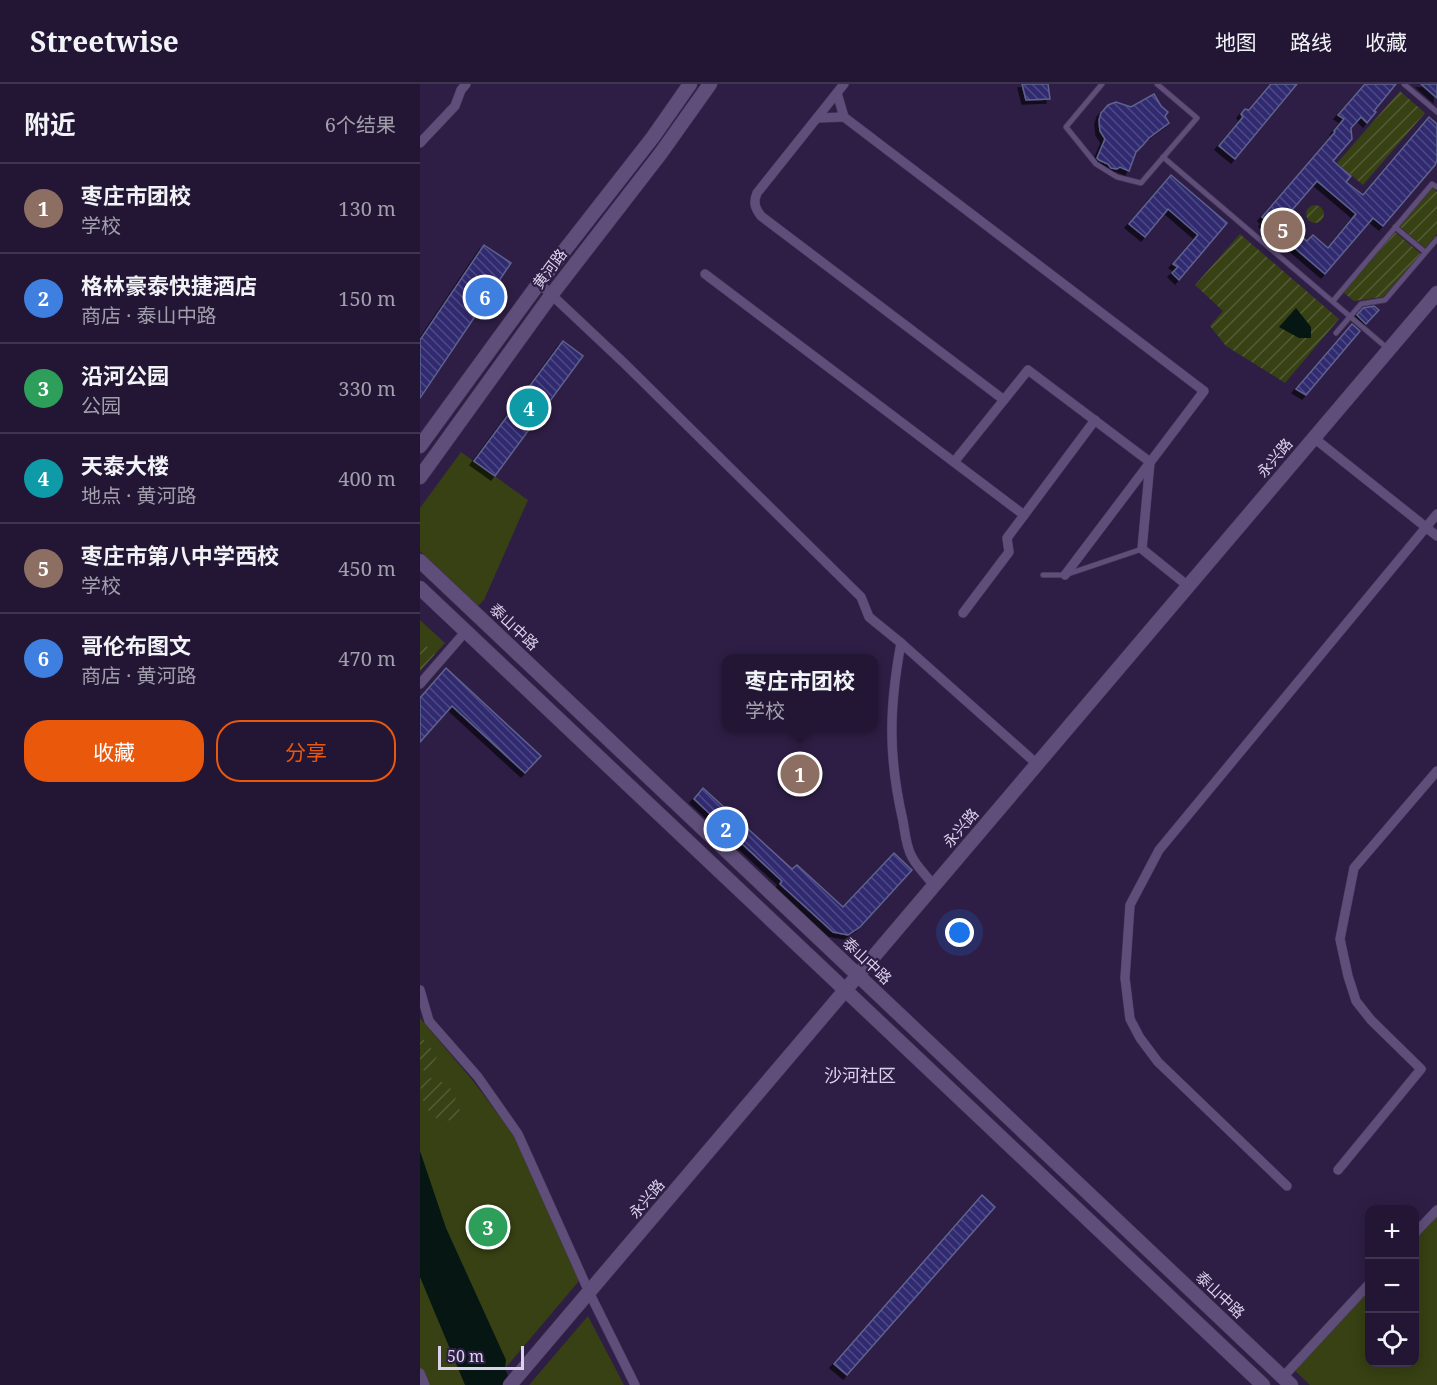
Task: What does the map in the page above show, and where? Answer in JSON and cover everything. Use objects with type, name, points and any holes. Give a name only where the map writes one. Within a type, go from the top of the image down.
[{"type":"main road","name":"黄河路","points":[[420,446],[539,283],[653,137],[690,84]]},
{"type":"main road","name":"黄河路","points":[[420,477],[552,294],[661,153],[710,84]]},
{"type":"main road","name":"永兴路","points":[[514,1381],[1437,293]]},
{"type":"main road","name":"泰山中路","points":[[420,561],[1288,1383]]},
{"type":"main road","points":[[420,588],[1263,1385]]},
{"type":"street","points":[[420,143],[455,106],[466,84]]},
{"type":"street","points":[[844,84],[757,193],[754,200],[755,208],[761,216],[1004,400]]},
{"type":"street","points":[[837,93],[844,117],[1204,391],[1065,575]]},
{"type":"street","points":[[817,118],[844,117]]},
{"type":"street","points":[[705,274],[1024,515]]},
{"type":"street","points":[[539,283],[861,597],[869,617],[1037,764]]},
{"type":"street","points":[[954,462],[1028,369],[1150,462]]},
{"type":"street","points":[[963,613],[1009,552],[1007,537],[1095,420]]},
{"type":"street","points":[[1314,438],[1437,536]]},
{"type":"street","points":[[1150,462],[1142,549],[1188,586]]},
{"type":"street","points":[[1287,1186],[1158,1062],[1140,1038],[1131,1019],[1125,978],[1130,905],[1159,850],[1437,514]]},
{"type":"street","points":[[420,684],[466,632]]},
{"type":"street","points":[[900,643],[893,688],[891,726],[899,805],[911,855],[934,886]]},
{"type":"street","points":[[1338,1170],[1421,1069],[1371,1020],[1356,1001],[1340,939],[1354,868],[1437,771]]},
{"type":"street","points":[[420,990],[429,1021],[478,1077],[518,1134],[635,1385]]},
{"type":"street","points":[[1419,1229],[1437,1210]]},
{"type":"street","points":[[1288,1383],[1365,1289]]},
{"type":"street","points":[[420,1373],[425,1385]]},
{"type":"lane","points":[[1102,84],[1066,127],[1096,164],[1117,177],[1141,183],[1197,118],[1156,84]]},
{"type":"lane","points":[[1404,84],[1437,112]]},
{"type":"lane","points":[[1163,157],[1389,349]]},
{"type":"lane","points":[[1333,301],[1432,184],[1437,188]]},
{"type":"lane","points":[[1395,227],[1425,252]]},
{"type":"lane","points":[[1336,333],[1361,304],[1385,300],[1437,239]]},
{"type":"lane","points":[[1043,575],[1065,575],[1142,549]]},
{"type":"green space","points":[[1400,91],[1425,113],[1363,185],[1337,163]]},
{"type":"green space","points":[[1432,187],[1437,192],[1437,234],[1425,248],[1399,226]]},
{"type":"green space","points":[[1311,205],[1319,205],[1324,210],[1322,221],[1311,223],[1306,218],[1306,210]]},
{"type":"green space","points":[[1395,232],[1421,254],[1383,297],[1354,301],[1343,292]]},
{"type":"green space","points":[[1240,234],[1339,319],[1285,383],[1226,346],[1210,326],[1223,311],[1195,285]]},
{"type":"green space","points":[[461,452],[528,500],[484,600],[478,606],[420,551],[420,508]]},
{"type":"green space","points":[[420,620],[445,643],[420,671]]},
{"type":"green space","points":[[420,640],[435,654],[420,671]]},
{"type":"green space","points":[[420,1018],[474,1082],[514,1136],[579,1281],[491,1385],[420,1385]]},
{"type":"green space","points":[[420,1035],[437,1056],[432,1068],[425,1071],[420,1068]]},
{"type":"green space","points":[[435,1077],[450,1088],[456,1097],[454,1104],[463,1113],[462,1117],[442,1122],[428,1109],[423,1100],[420,1081]]},
{"type":"green space","points":[[1437,1204],[1437,1385],[1310,1385],[1289,1365],[1365,1281],[1365,1367],[1419,1367],[1419,1224]]},
{"type":"green space","points":[[588,1316],[624,1385],[529,1385]]},
{"type":"shaded area","points":[[1296,308],[1311,327],[1311,338],[1299,338],[1279,327]]},
{"type":"shaded area","points":[[420,1151],[446,1228],[506,1360],[505,1369],[512,1385],[465,1385],[420,1277]]},
{"type":"building","points":[[1022,84],[1048,84],[1050,99],[1026,100]]},
{"type":"building","points":[[1271,84],[1297,84],[1235,159],[1219,146],[1243,117],[1241,114],[1245,109],[1249,110]]},
{"type":"building","points":[[1365,84],[1396,84],[1367,123],[1361,117],[1351,128],[1352,139],[1333,161],[1351,176],[1346,182],[1363,195],[1429,117],[1437,124],[1437,160],[1383,226],[1373,218],[1325,274],[1275,231],[1273,233],[1263,223],[1265,220],[1262,217],[1335,132],[1344,119],[1338,115]],"holes":[[[1317,181],[1356,214],[1328,248],[1313,235],[1307,241],[1289,226],[1286,217]]]},
{"type":"building","points":[[1421,84],[1437,84],[1437,98]]},
{"type":"building","points":[[1154,94],[1161,106],[1168,112],[1165,116],[1169,123],[1149,138],[1136,152],[1129,171],[1120,167],[1111,168],[1099,160],[1097,158],[1105,139],[1100,131],[1101,113],[1108,105],[1116,102],[1131,107]]},
{"type":"building","points":[[1171,175],[1227,223],[1179,280],[1172,273],[1178,267],[1173,264],[1198,235],[1168,209],[1145,237],[1129,224]]},
{"type":"building","points":[[484,245],[511,263],[420,398],[420,340]]},
{"type":"building","points":[[1374,306],[1379,310],[1366,324],[1357,315],[1363,308]]},
{"type":"building","points":[[1352,324],[1360,331],[1306,395],[1296,389]]},
{"type":"building","points":[[563,341],[583,356],[495,476],[474,461]]},
{"type":"building","points":[[446,668],[541,756],[525,773],[452,706],[420,742],[420,698]]},
{"type":"building","points":[[703,788],[792,869],[797,865],[843,907],[894,853],[912,870],[860,927],[848,935],[833,932],[780,884],[782,881],[694,799]]},
{"type":"building","points":[[982,1195],[995,1207],[847,1375],[834,1364]]},
{"type":"place","name":"枣庄市第八中学西校","points":[[1283,230]]},
{"type":"place","name":"哥伦布图文","points":[[485,297]]},
{"type":"place","name":"天泰大楼","points":[[529,408]]},
{"type":"place","name":"枣庄市团校","points":[[800,774]]},
{"type":"place","name":"格林豪泰快捷酒店","points":[[726,829]]},
{"type":"place","name":"沿河公园","points":[[488,1227]]},
{"type":"district","name":"沙河社区","points":[[860,1076]]}]
